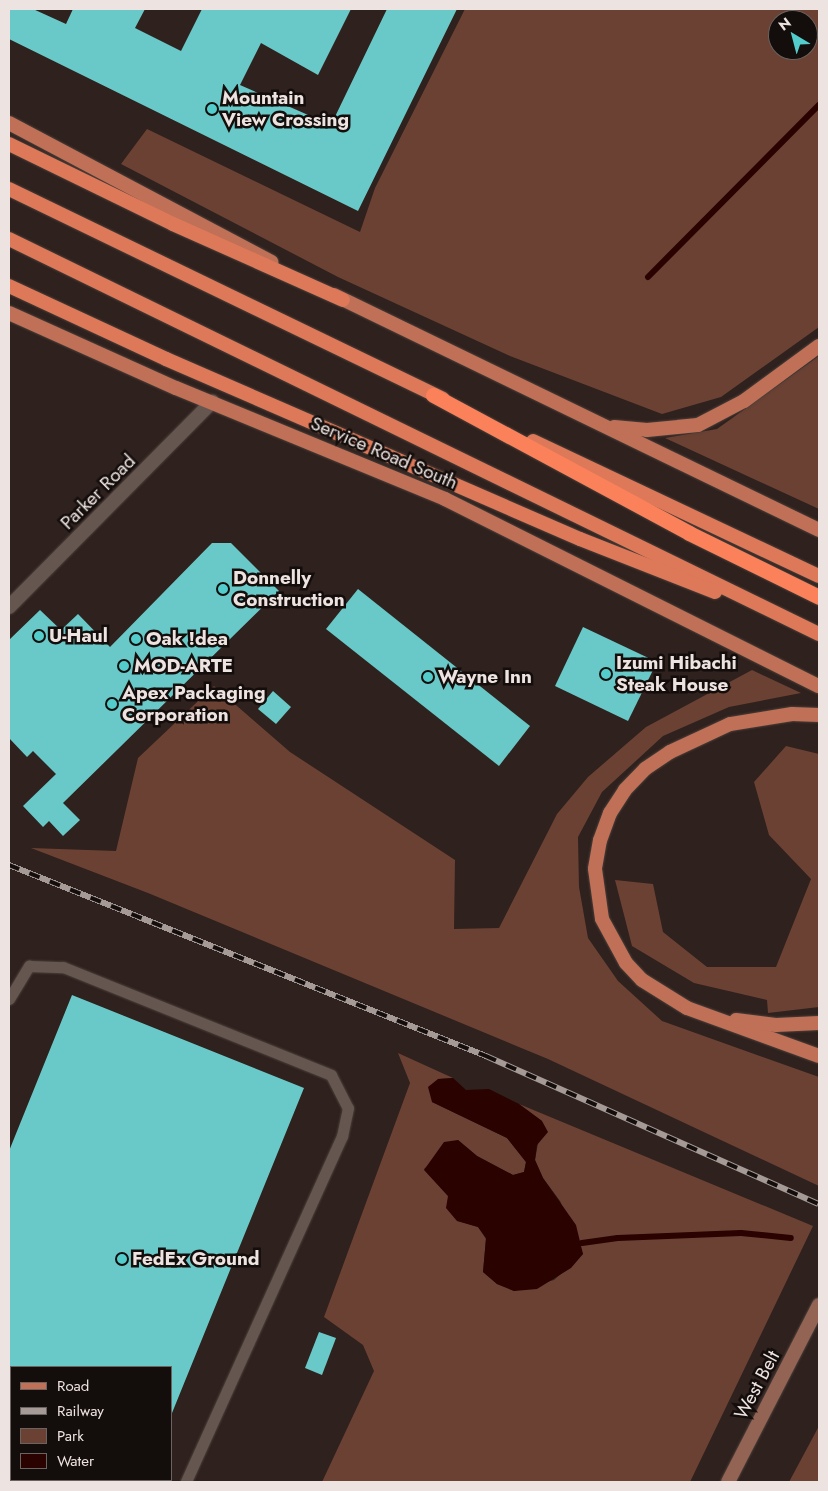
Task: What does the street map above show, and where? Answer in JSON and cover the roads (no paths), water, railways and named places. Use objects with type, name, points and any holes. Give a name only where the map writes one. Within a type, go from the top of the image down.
[{"type":"highway","points":[[9,144],[173,224],[343,300]]},
{"type":"highway","points":[[9,189],[433,395],[819,576]]},
{"type":"highway","points":[[9,239],[819,634]]},
{"type":"highway","points":[[9,286],[125,341],[580,539],[797,623]]},
{"type":"highway","points":[[433,395],[665,520],[819,597]]},
{"type":"main road","points":[[9,123],[343,300],[819,530]]},
{"type":"main road","name":"Service Road South","points":[[9,313],[212,402],[445,499],[819,686]]},
{"type":"main road","points":[[600,425],[647,430],[698,425],[744,401],[819,346]]},
{"type":"main road","points":[[819,715],[761,717],[698,736],[645,769],[625,790],[610,813],[600,840],[595,869],[602,919],[626,963],[662,995],[687,1008],[819,1056]]},
{"type":"main road","points":[[687,1008],[747,1022],[819,1023]]},
{"type":"main road","name":"West Belt","points":[[728,1482],[819,1305]]},
{"type":"street","name":"Parker Road","points":[[9,607],[212,402]]},
{"type":"lane","points":[[9,998],[29,966],[63,967],[332,1075],[348,1108],[342,1136],[186,1482]]},
{"type":"water","points":[[453,1078],[466,1090],[489,1089],[519,1104],[542,1121],[548,1132],[537,1145],[535,1160],[543,1178],[576,1225],[583,1254],[571,1268],[537,1289],[514,1291],[497,1284],[483,1272],[486,1238],[478,1227],[457,1221],[446,1208],[448,1196],[424,1170],[444,1142],[458,1140],[477,1156],[513,1175],[524,1172],[526,1162],[507,1138],[432,1102],[428,1087],[438,1079]]},
{"type":"waterway","points":[[648,277],[819,105]]},
{"type":"waterway","points":[[582,1243],[618,1238],[741,1233],[791,1238]]},
{"type":"railway","points":[[9,865],[486,1056],[819,1204]]},
{"type":"place","name":"Mountain View Crossing","points":[[212,109]]},
{"type":"place","name":"Donnelly Construction","points":[[223,589]]},
{"type":"place","name":"U-Haul","points":[[39,636]]},
{"type":"place","name":"Oak !dea","points":[[136,639]]},
{"type":"place","name":"MOD-ARTE","points":[[124,666]]},
{"type":"place","name":"Izumi Hibachi Steak House","points":[[606,674]]},
{"type":"place","name":"Wayne Inn","points":[[428,677]]},
{"type":"place","name":"Apex Packaging Corporation","points":[[112,704]]},
{"type":"place","name":"FedEx Ground","points":[[122,1259]]}]
